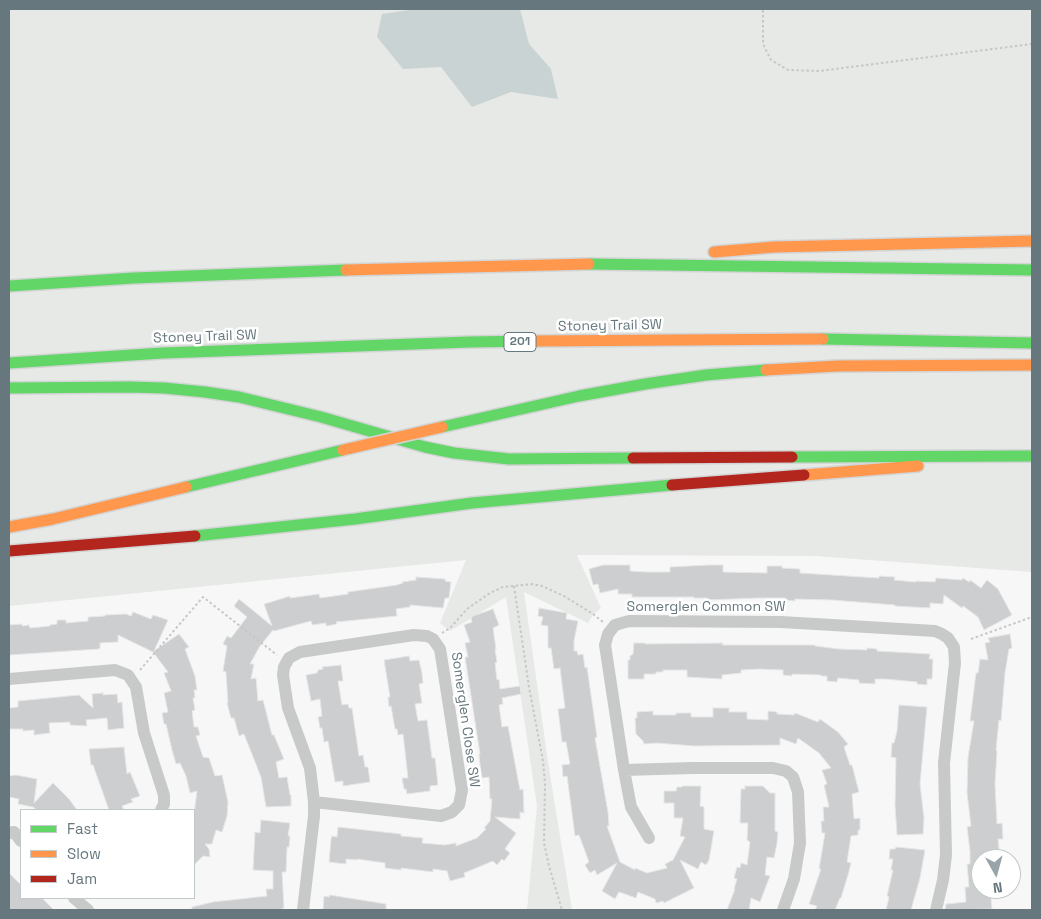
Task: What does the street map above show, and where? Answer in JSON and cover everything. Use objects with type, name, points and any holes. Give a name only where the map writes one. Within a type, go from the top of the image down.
[{"type":"main road","points":[[707,252],[774,247],[1032,241]]},
{"type":"main road","points":[[576,264],[688,254]]},
{"type":"main road","points":[[9,286],[134,278],[382,268],[576,264],[1032,270]]},
{"type":"main road","name":"Stoney Trail SW","points":[[9,363],[173,353],[468,342],[816,339],[1032,343]]},
{"type":"main road","points":[[9,528],[442,427],[579,396],[645,384],[758,370],[838,366],[1032,365]]},
{"type":"main road","points":[[9,388],[129,387],[205,392],[239,397],[321,417],[425,447],[454,453],[509,459],[1032,456]]},
{"type":"main road","points":[[9,551],[170,538],[472,503],[620,489],[1032,456]]},
{"type":"street","name":"Somerglen Common SW","points":[[649,838],[631,807],[605,645],[611,629],[620,622],[781,622],[935,631],[948,638],[954,647],[956,663],[944,763],[946,854],[943,880],[936,910]]},
{"type":"street","name":"Somerglen Close SW","points":[[286,663],[294,654],[300,652],[414,635],[427,636],[433,640],[437,644],[441,655],[462,790],[459,805],[452,812],[440,816],[314,802]]},
{"type":"street","points":[[286,663],[283,676],[288,708],[310,768],[314,802],[303,910]]},
{"type":"street","points":[[9,679],[116,670],[122,671],[132,678],[136,687],[144,733],[164,795],[164,804],[162,809]]},
{"type":"street","points":[[624,770],[773,768],[786,771],[792,777],[798,792],[800,843],[794,879],[783,910]]},
{"type":"street","points":[[9,833],[14,832],[20,840]]},
{"type":"street","points":[[75,899],[88,910]]},
{"type":"path","points":[[763,10],[763,44],[771,60],[788,70],[819,71],[1032,44]]},
{"type":"path","points":[[433,640],[450,628],[467,609],[480,599],[503,588],[532,584],[542,586],[564,596],[593,614],[611,629]]},
{"type":"path","points":[[514,586],[529,687],[543,761],[545,784],[544,843],[548,866],[562,910]]},
{"type":"path","points":[[132,678],[203,597],[286,663]]},
{"type":"path","points":[[971,639],[1032,617]]},
{"type":"shaded area","points":[[9,9],[1032,9],[1032,572],[816,556],[577,555],[601,608],[588,623],[524,592],[548,762],[572,910],[527,910],[537,806],[506,597],[450,631],[440,623],[466,560],[9,606]]},
{"type":"shaded area","points":[[416,9],[520,9],[529,44],[551,69],[558,99],[511,92],[472,107],[441,67],[403,69],[377,37],[382,14]]},
{"type":"building","points":[[603,565],[630,565],[630,571],[670,572],[670,567],[723,565],[723,572],[767,573],[767,566],[782,566],[782,568],[800,569],[800,573],[879,578],[879,576],[895,577],[894,580],[916,582],[935,582],[936,578],[962,580],[963,578],[969,582],[970,580],[981,588],[987,580],[998,589],[1012,615],[984,630],[978,617],[944,595],[943,604],[930,603],[930,608],[832,600],[795,599],[795,601],[785,600],[785,598],[707,600],[707,598],[694,597],[632,597],[632,594],[618,594],[618,589],[600,593],[598,584],[593,585],[589,569]]},
{"type":"building","points":[[416,577],[445,579],[445,581],[451,582],[449,598],[445,598],[443,608],[410,605],[410,607],[396,609],[397,616],[336,622],[337,624],[326,626],[326,623],[312,625],[311,621],[273,630],[260,646],[250,664],[254,664],[251,679],[256,678],[258,701],[263,700],[272,735],[274,735],[284,759],[276,762],[279,778],[287,777],[291,795],[291,806],[266,807],[261,777],[244,734],[239,736],[227,703],[226,672],[223,671],[227,646],[223,644],[227,636],[231,638],[247,617],[234,606],[239,599],[272,626],[264,604],[290,596],[290,598],[319,594],[320,598],[348,594],[348,592],[397,585],[402,582],[416,580]]},
{"type":"building","points":[[539,608],[567,613],[566,619],[578,621],[574,651],[577,651],[578,655],[583,654],[585,668],[587,667],[597,737],[595,738],[608,812],[609,826],[607,826],[620,862],[635,870],[635,868],[647,873],[667,868],[665,864],[673,860],[685,837],[680,836],[683,818],[674,818],[674,803],[664,803],[664,791],[676,791],[677,787],[682,786],[701,786],[700,806],[704,807],[704,829],[714,831],[709,860],[706,865],[701,862],[698,869],[680,860],[694,888],[664,903],[663,901],[656,903],[655,899],[638,892],[636,898],[619,892],[615,899],[602,891],[617,863],[597,875],[595,870],[590,873],[585,865],[589,862],[579,835],[575,836],[567,776],[563,777],[562,765],[570,764],[566,742],[562,742],[558,709],[565,708],[560,668],[554,669],[551,648],[548,648],[548,626],[541,625],[543,617],[538,616]]},
{"type":"building","points":[[493,609],[499,625],[493,628],[497,680],[499,679],[500,689],[520,686],[521,694],[502,698],[503,704],[499,705],[502,727],[508,726],[520,790],[523,789],[524,813],[520,812],[520,819],[495,817],[516,833],[505,849],[510,853],[504,861],[502,859],[497,865],[493,861],[464,873],[465,877],[450,881],[447,871],[433,869],[433,872],[385,868],[385,863],[357,859],[346,859],[346,864],[329,862],[331,839],[332,836],[337,837],[338,827],[401,834],[401,836],[423,838],[422,843],[445,845],[456,843],[456,846],[477,838],[486,829],[484,828],[490,821],[492,799],[490,799],[489,777],[482,778],[465,657],[468,657],[465,643],[470,642],[464,625],[472,622],[471,618],[473,616]]},
{"type":"building","points":[[133,612],[151,619],[153,615],[168,620],[154,651],[179,634],[189,647],[185,649],[195,676],[197,690],[194,690],[195,710],[192,711],[194,727],[198,727],[200,735],[196,736],[203,757],[209,758],[215,776],[222,775],[228,802],[227,816],[222,832],[216,830],[212,844],[205,844],[209,849],[210,857],[203,856],[195,864],[195,809],[197,791],[190,793],[186,776],[180,763],[176,764],[162,713],[168,712],[164,693],[171,691],[164,673],[168,672],[153,652],[118,635],[118,642],[100,643],[99,649],[9,655],[9,625],[29,625],[30,628],[57,624],[57,620],[66,620],[66,623],[88,621],[88,617],[105,615],[126,614],[131,616]]},
{"type":"building","points":[[1010,634],[1012,648],[1009,649],[1005,673],[1001,721],[999,720],[996,750],[997,824],[1002,823],[1003,839],[998,839],[999,849],[971,849],[971,899],[991,899],[992,909],[945,910],[946,904],[966,902],[965,887],[969,887],[967,864],[970,864],[970,851],[967,827],[971,826],[967,793],[968,757],[974,721],[970,721],[976,673],[978,673],[980,659],[988,660],[985,643],[990,642],[988,638]]},
{"type":"building","points":[[634,643],[815,645],[839,649],[867,650],[867,648],[877,649],[877,651],[930,654],[929,659],[933,659],[932,679],[927,679],[927,685],[917,684],[917,682],[885,679],[875,679],[875,684],[859,683],[859,680],[838,678],[837,682],[827,681],[827,676],[821,675],[792,674],[792,676],[783,675],[783,670],[759,669],[741,670],[741,673],[722,675],[722,679],[687,677],[687,670],[663,670],[663,672],[656,672],[656,674],[644,674],[644,679],[628,679],[628,660],[630,660],[630,656],[633,654]]},
{"type":"building","points":[[409,656],[410,661],[419,660],[422,673],[423,683],[419,684],[422,703],[415,704],[418,721],[427,720],[432,758],[435,758],[438,785],[430,786],[430,791],[407,794],[402,778],[408,778],[403,734],[398,735],[397,729],[395,729],[391,706],[389,707],[388,697],[390,697],[384,660]]},
{"type":"building","points":[[341,665],[343,681],[338,681],[342,705],[348,704],[349,708],[352,708],[359,756],[363,755],[365,767],[368,767],[370,782],[343,786],[343,781],[335,782],[328,741],[324,742],[318,717],[322,716],[320,699],[311,701],[306,675],[317,673],[318,670],[323,669],[322,667]]},
{"type":"building","points":[[103,693],[103,695],[117,694],[118,703],[122,702],[124,728],[108,730],[107,718],[86,720],[87,726],[70,725],[70,722],[49,723],[50,733],[34,735],[34,730],[9,729],[9,708],[18,707],[18,701],[79,695],[93,708],[92,694]]},
{"type":"building","points":[[899,705],[927,707],[920,784],[924,818],[923,834],[897,835],[895,805],[896,758],[891,757],[892,743],[894,743],[897,731]]},
{"type":"building","points":[[713,708],[729,708],[729,712],[747,712],[747,719],[768,720],[768,711],[777,712],[777,714],[794,715],[795,713],[818,722],[820,719],[838,732],[848,744],[844,747],[850,765],[852,765],[859,792],[852,794],[854,819],[860,818],[860,830],[858,830],[858,835],[851,836],[847,862],[851,863],[841,898],[835,910],[815,910],[817,906],[809,904],[821,869],[819,869],[825,833],[822,833],[821,821],[824,821],[823,807],[829,807],[824,785],[827,784],[822,770],[831,768],[819,753],[798,738],[796,744],[780,738],[780,745],[694,746],[657,743],[644,744],[636,734],[635,718],[637,718],[637,712],[653,711],[653,715],[691,713],[691,717],[713,717]]},
{"type":"building","points":[[124,747],[127,774],[130,772],[140,796],[131,799],[133,802],[122,806],[124,809],[109,809],[93,765],[91,765],[89,749]]},
{"type":"building","points":[[16,775],[37,779],[34,803],[53,783],[76,809],[36,809],[18,804],[19,799],[9,797],[9,776]]},
{"type":"building","points":[[745,786],[763,786],[770,793],[775,793],[775,831],[778,832],[777,843],[774,858],[767,857],[765,875],[770,876],[760,902],[751,898],[749,910],[727,910],[735,889],[737,879],[734,878],[737,867],[740,868],[741,863],[747,865],[750,842],[747,840],[748,823],[740,823],[741,789],[745,789]]},
{"type":"building","points":[[261,820],[290,823],[286,872],[282,872],[284,908],[282,910],[192,910],[192,907],[213,902],[267,896],[266,889],[273,889],[273,871],[253,870],[255,832],[260,833]]},
{"type":"building","points":[[896,847],[925,850],[911,910],[886,910],[893,870],[891,870],[893,859],[889,859],[890,849],[895,849]]},
{"type":"building","points":[[9,873],[20,884],[20,899],[43,899],[54,910],[9,910]]},
{"type":"building","points":[[330,895],[386,904],[386,910],[323,910],[324,896],[329,897]]},
{"type":"traffic: fast","points":[[589,264],[1032,270]]},
{"type":"traffic: fast","points":[[9,286],[134,278],[346,270]]},
{"type":"traffic: fast","points":[[823,339],[1032,343]]},
{"type":"traffic: fast","points":[[9,363],[163,353],[534,341]]},
{"type":"traffic: fast","points":[[442,427],[579,396],[645,384],[706,375],[766,370]]},
{"type":"traffic: fast","points":[[9,388],[129,387],[205,392],[239,397],[321,417],[425,447],[454,453],[509,459],[633,458]]},
{"type":"traffic: fast","points":[[186,487],[343,450]]},
{"type":"traffic: fast","points":[[792,457],[1032,456]]},
{"type":"traffic: fast","points":[[195,536],[355,519],[472,503],[672,485]]},
{"type":"traffic: slow","points":[[714,252],[774,247],[1032,241]]},
{"type":"traffic: slow","points":[[346,270],[589,264]]},
{"type":"traffic: slow","points":[[534,341],[823,339]]},
{"type":"traffic: slow","points":[[766,370],[838,366],[1032,365]]},
{"type":"traffic: slow","points":[[343,450],[442,427]]},
{"type":"traffic: slow","points":[[804,475],[918,466]]},
{"type":"traffic: slow","points":[[9,527],[53,519],[186,487]]},
{"type":"traffic: jam","points":[[633,458],[792,457]]},
{"type":"traffic: jam","points":[[672,485],[804,475]]},
{"type":"traffic: jam","points":[[9,551],[195,536]]}]
